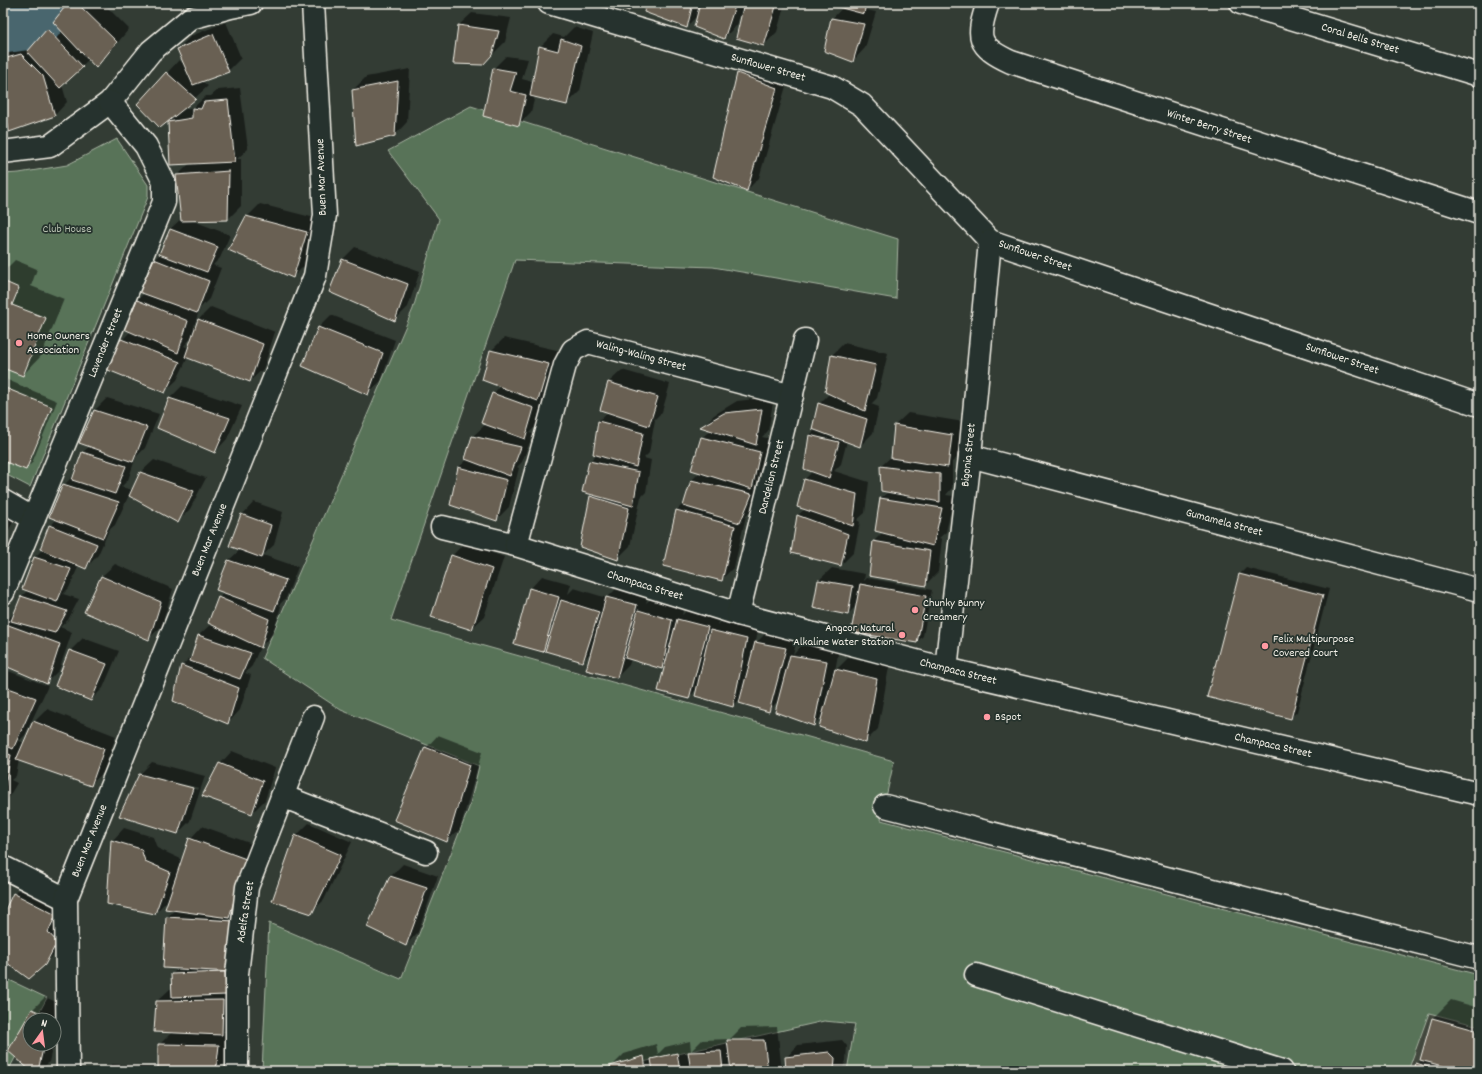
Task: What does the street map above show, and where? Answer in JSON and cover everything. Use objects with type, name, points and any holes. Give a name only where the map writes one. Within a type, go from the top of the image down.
[{"type":"street","points":[[3,152],[50,146],[110,102],[151,51],[191,18],[251,3]]},
{"type":"street","name":"Buen Mar Avenue","points":[[68,1071],[66,899],[314,276],[325,215],[313,3]]},
{"type":"street","name":"Sunflower Street","points":[[549,3],[832,87],[862,105],[990,241],[1479,405]]},
{"type":"street","name":"Winter Berry Street","points":[[988,3],[982,20],[981,33],[985,46],[998,56],[1011,62],[1479,213]]},
{"type":"street","name":"Coral Bells Street","points":[[1241,3],[1479,75]]},
{"type":"street","name":"Lavender Street","points":[[3,593],[164,202],[164,182],[146,146],[110,102]]},
{"type":"street","name":"Bigonia Street","points":[[946,669],[970,456],[990,241]]},
{"type":"street","name":"Dandelion Street","points":[[738,614],[805,340]]},
{"type":"street","name":"Waling-Waling Street","points":[[516,545],[565,365],[573,350],[578,347],[588,342],[792,396]]},
{"type":"street","name":"Gumamela Street","points":[[970,456],[1479,590]]},
{"type":"street","points":[[3,501],[34,518]]},
{"type":"street","name":"Champaca Street","points":[[442,528],[516,545],[738,614],[946,669],[1479,794]]},
{"type":"street","name":"Adelfa Street","points":[[237,1071],[237,974],[247,887],[313,717]]},
{"type":"street","points":[[282,796],[426,852]]},
{"type":"street","points":[[885,806],[1479,958]]},
{"type":"street","points":[[3,867],[66,899]]},
{"type":"street","points":[[976,975],[1282,1071]]},
{"type":"shaded area","points":[[1429,1013],[1479,1026],[1479,1071],[1408,1071]]},
{"type":"green space","points":[[471,106],[898,239],[896,299],[713,267],[515,260],[391,620],[894,761],[881,820],[1479,975],[1479,1026],[1429,1013],[1408,1071],[847,1071],[855,1024],[824,1021],[603,1071],[262,1071],[269,923],[401,979],[469,808],[479,766],[341,710],[262,658],[413,309],[439,219],[388,151]]},
{"type":"green space","name":"Club House","points":[[117,139],[148,185],[148,197],[30,487],[3,473],[3,174],[19,173],[67,165]]},
{"type":"green space","points":[[3,977],[47,998],[39,1012],[22,1012],[22,1045],[8,1071],[3,1071]]},
{"type":"building","points":[[68,3],[77,3],[117,42],[96,68],[53,22]]},
{"type":"building","points":[[607,3],[632,3],[629,11]]},
{"type":"building","points":[[646,3],[693,3],[687,28],[644,12]]},
{"type":"building","points":[[700,3],[736,3],[724,39],[694,27]]},
{"type":"building","points":[[744,3],[777,3],[764,46],[736,38]]},
{"type":"building","points":[[835,3],[866,3],[864,14],[834,6]]},
{"type":"building","points":[[831,18],[864,24],[853,62],[824,51]]},
{"type":"building","points":[[458,25],[499,31],[492,55],[483,65],[453,64]]},
{"type":"building","points":[[47,29],[83,67],[60,88],[27,52]]},
{"type":"building","points":[[213,34],[229,72],[193,85],[177,49]]},
{"type":"building","points":[[561,39],[581,46],[567,105],[530,96],[539,46],[558,51]]},
{"type":"building","points":[[21,54],[43,76],[55,116],[9,132],[3,94],[3,59]]},
{"type":"building","points":[[493,68],[516,72],[510,91],[526,95],[519,126],[483,116]]},
{"type":"building","points":[[166,72],[196,99],[160,128],[137,104]]},
{"type":"building","points":[[737,73],[777,88],[747,191],[713,177]]},
{"type":"building","points":[[398,81],[395,136],[356,146],[352,90]]},
{"type":"building","points":[[228,100],[235,162],[170,165],[168,122],[192,118],[192,108],[201,109],[204,102]]},
{"type":"building","points":[[229,171],[228,220],[181,221],[176,175]]},
{"type":"building","points":[[246,216],[307,232],[293,278],[228,250]]},
{"type":"building","points":[[170,229],[218,247],[207,272],[159,254]]},
{"type":"building","points":[[154,259],[209,281],[197,313],[139,292]]},
{"type":"building","points":[[342,259],[408,284],[395,321],[329,292]]},
{"type":"building","name":"Home Owners Association","points":[[3,281],[19,288],[12,305],[46,318],[23,376],[3,368]]},
{"type":"building","points":[[137,300],[188,321],[178,353],[124,329]]},
{"type":"building","points":[[198,319],[263,344],[250,382],[185,357]]},
{"type":"building","points":[[318,327],[383,353],[368,395],[302,366]]},
{"type":"building","points":[[121,339],[180,362],[165,393],[103,368]]},
{"type":"building","points":[[490,350],[549,364],[538,401],[482,380]]},
{"type":"building","points":[[831,355],[876,365],[865,411],[825,392]]},
{"type":"building","points":[[608,382],[658,397],[649,426],[600,410]]},
{"type":"building","points":[[3,387],[52,407],[26,470],[3,461]]},
{"type":"building","points":[[492,393],[534,408],[525,439],[481,423]]},
{"type":"building","points":[[169,398],[230,418],[215,453],[157,428]]},
{"type":"building","points":[[818,403],[867,419],[860,447],[812,429]]},
{"type":"building","points":[[762,409],[756,445],[700,427],[724,413]]},
{"type":"building","points":[[94,410],[147,427],[133,462],[79,443]]},
{"type":"building","points":[[598,421],[643,433],[636,467],[593,454]]},
{"type":"building","points":[[894,425],[952,435],[948,467],[891,458]]},
{"type":"building","points":[[809,435],[839,442],[829,478],[804,469]]},
{"type":"building","points":[[472,436],[521,447],[510,476],[465,459]]},
{"type":"building","points":[[701,437],[760,452],[752,489],[691,470]]},
{"type":"building","points":[[82,452],[126,466],[115,494],[72,480]]},
{"type":"building","points":[[589,461],[639,472],[633,506],[582,492]]},
{"type":"building","points":[[880,466],[940,474],[940,502],[881,491]]},
{"type":"building","points":[[458,467],[507,480],[497,521],[450,505]]},
{"type":"building","points":[[140,472],[194,491],[178,523],[129,496]]},
{"type":"building","points":[[804,479],[857,494],[853,526],[797,507]]},
{"type":"building","points":[[691,480],[752,494],[740,523],[683,506]]},
{"type":"building","points":[[63,484],[119,502],[103,538],[49,517]]},
{"type":"building","points":[[590,496],[629,508],[618,560],[580,547]]},
{"type":"building","points":[[880,498],[942,508],[933,546],[875,531]]},
{"type":"building","points":[[676,510],[735,526],[722,581],[663,566]]},
{"type":"building","points":[[241,514],[271,525],[262,558],[229,546]]},
{"type":"building","points":[[797,515],[848,534],[841,566],[791,553]]},
{"type":"building","points":[[49,525],[97,544],[86,569],[40,549]]},
{"type":"building","points":[[873,541],[930,551],[926,586],[869,576]]},
{"type":"building","points":[[451,555],[492,569],[472,630],[431,617]]},
{"type":"building","points":[[34,557],[71,569],[57,602],[22,589]]},
{"type":"building","points":[[228,560],[286,580],[274,611],[216,590]]},
{"type":"building","name":"Felix Multipurpose Covered Court","points":[[1239,574],[1323,595],[1291,719],[1207,697]]},
{"type":"building","points":[[101,576],[161,602],[149,640],[84,612]]},
{"type":"building","points":[[818,580],[853,586],[848,615],[813,608]]},
{"type":"building","points":[[860,584],[926,596],[917,643],[851,632]]},
{"type":"building","points":[[529,588],[559,597],[543,652],[514,644]]},
{"type":"building","points":[[21,596],[67,611],[55,633],[11,621]]},
{"type":"building","points":[[218,597],[269,619],[261,648],[208,623]]},
{"type":"building","points":[[606,597],[637,605],[617,678],[586,670]]},
{"type":"building","points":[[561,600],[599,612],[583,662],[545,651]]},
{"type":"building","points":[[638,610],[672,620],[662,669],[625,658]]},
{"type":"building","points":[[677,619],[708,627],[689,699],[658,691]]},
{"type":"building","points":[[3,623],[60,644],[47,684],[3,665]]},
{"type":"building","points":[[710,630],[747,639],[733,707],[695,696]]},
{"type":"building","points":[[198,635],[251,653],[240,679],[190,661]]},
{"type":"building","points":[[755,642],[786,648],[769,712],[739,703]]},
{"type":"building","points":[[69,650],[107,664],[91,701],[55,686]]},
{"type":"building","points":[[790,655],[827,661],[814,726],[775,712]]},
{"type":"building","points":[[181,665],[239,688],[228,724],[173,701]]},
{"type":"building","points":[[835,669],[877,679],[866,743],[819,727]]},
{"type":"building","points":[[3,686],[36,698],[13,749],[3,744]]},
{"type":"building","points":[[33,721],[104,749],[91,786],[16,760]]},
{"type":"building","points":[[425,747],[470,765],[447,842],[394,820]]},
{"type":"building","points":[[3,752],[11,755],[4,789],[3,789]]},
{"type":"building","points":[[219,763],[263,781],[252,814],[202,796]]},
{"type":"building","points":[[139,774],[193,788],[178,834],[119,816]]},
{"type":"building","points":[[295,835],[341,855],[312,914],[272,901]]},
{"type":"building","points":[[189,838],[246,859],[229,918],[165,909]]},
{"type":"building","points":[[111,840],[141,849],[145,861],[170,872],[155,914],[107,904]]},
{"type":"building","points":[[390,876],[427,888],[406,946],[367,927]]},
{"type":"building","points":[[13,893],[56,915],[48,932],[57,942],[45,965],[29,979],[3,960],[3,914]]},
{"type":"building","points":[[166,917],[235,921],[232,972],[163,968]]},
{"type":"building","points":[[225,972],[226,995],[172,997],[171,974]]},
{"type":"building","points":[[223,1000],[222,1035],[154,1032],[156,1001]]},
{"type":"building","points":[[32,1009],[38,1012],[30,1012]]},
{"type":"building","points":[[1432,1018],[1479,1031],[1479,1071],[1461,1071],[1420,1060]]},
{"type":"building","points":[[22,1026],[22,1052],[42,1052],[38,1071],[31,1071],[8,1051]]},
{"type":"building","points":[[727,1040],[764,1040],[768,1071],[731,1071]]},
{"type":"building","points":[[158,1044],[219,1045],[216,1071],[158,1069]]},
{"type":"building","points":[[721,1051],[723,1071],[691,1071],[688,1052]]},
{"type":"building","points":[[829,1052],[835,1058],[834,1071],[786,1071],[785,1057]]},
{"type":"building","points":[[677,1053],[680,1071],[653,1071],[651,1059]]},
{"type":"building","points":[[644,1056],[646,1071],[611,1071],[610,1066]]},
{"type":"building","points":[[1416,1063],[1441,1071],[1414,1071]]},
{"type":"waterway","points":[[3,30],[37,25],[54,3]]},
{"type":"place","name":"Home Owners Association","points":[[19,343]]},
{"type":"place","name":"Chunky Bunny Creamery","points":[[915,610]]},
{"type":"place","name":"Angcor Natural Alkaline Water Station","points":[[902,635]]},
{"type":"place","name":"Felix Multipurpose Covered Court","points":[[1265,646]]},
{"type":"place","name":"BSpot","points":[[987,717]]}]
